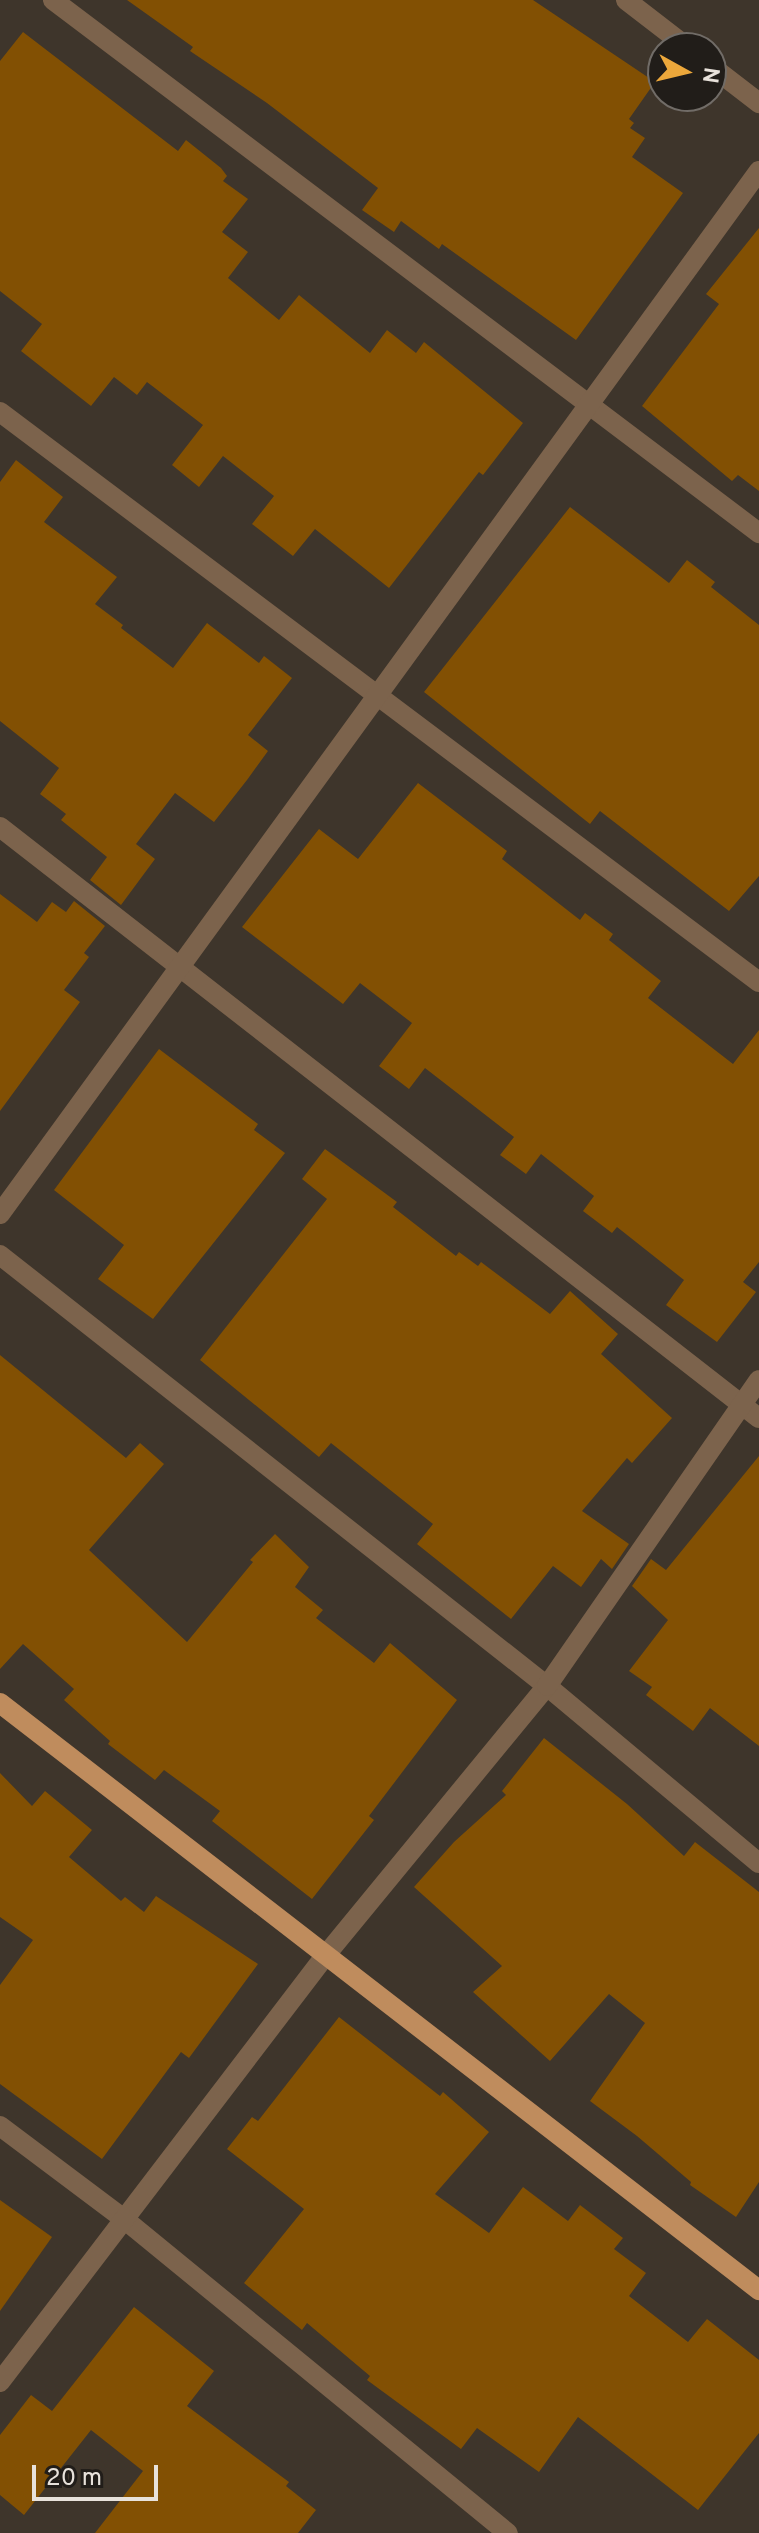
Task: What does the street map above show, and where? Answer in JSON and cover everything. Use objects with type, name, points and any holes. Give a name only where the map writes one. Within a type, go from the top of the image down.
[{"type":"main road","points":[[0,1703],[759,2290]]},
{"type":"street","points":[[53,0],[759,533]]},
{"type":"street","points":[[626,0],[667,32]]},
{"type":"street","points":[[727,78],[759,103]]},
{"type":"street","points":[[0,1214],[378,699],[759,171]]},
{"type":"street","points":[[0,412],[378,699],[759,982]]},
{"type":"street","points":[[0,827],[759,1418]]},
{"type":"street","points":[[0,1255],[547,1686],[759,1863]]},
{"type":"street","points":[[0,2382],[325,1956],[547,1686],[759,1380]]},
{"type":"street","points":[[0,2126],[124,2219],[508,2533]]},
{"type":"building","points":[[127,0],[533,0],[647,77],[647,93],[629,119],[634,123],[630,128],[645,138],[632,157],[683,193],[576,340],[442,244],[439,249],[401,221],[394,232],[362,210],[378,188],[267,103],[190,51],[193,47]]},
{"type":"building","points":[[23,32],[178,151],[186,140],[221,168],[227,176],[223,181],[248,199],[222,232],[248,252],[228,278],[279,320],[299,295],[370,353],[387,330],[416,353],[424,342],[523,423],[483,475],[479,472],[389,588],[315,529],[293,556],[252,524],[274,496],[223,456],[199,487],[172,465],[203,425],[147,382],[137,395],[114,377],[91,406],[21,351],[42,324],[0,291],[0,61]]},
{"type":"building","points":[[759,228],[759,491],[738,475],[732,481],[642,406],[719,304],[706,294]]},
{"type":"building","points":[[16,460],[63,497],[44,522],[117,577],[95,604],[123,625],[121,628],[173,668],[207,623],[259,663],[264,656],[292,678],[248,735],[268,751],[247,780],[214,822],[175,793],[136,844],[155,859],[121,905],[90,880],[107,857],[61,820],[66,814],[40,794],[59,768],[0,721],[0,482]]},
{"type":"building","points":[[570,507],[669,583],[687,560],[715,582],[711,587],[759,625],[759,876],[729,911],[600,811],[590,824],[424,692]]},
{"type":"building","points":[[418,783],[507,851],[502,859],[580,920],[585,913],[613,934],[609,940],[661,981],[648,998],[733,1064],[759,1030],[759,1262],[743,1282],[756,1292],[717,1342],[666,1305],[684,1280],[617,1227],[612,1233],[583,1211],[594,1196],[541,1154],[526,1174],[500,1155],[514,1137],[425,1068],[409,1089],[379,1066],[412,1023],[360,983],[343,1004],[242,927],[319,829],[358,859]]},
{"type":"building","points":[[0,894],[37,922],[52,902],[66,912],[74,901],[105,926],[84,953],[89,957],[64,990],[80,1002],[0,1111]]},
{"type":"building","points":[[159,1049],[258,1124],[254,1130],[285,1153],[153,1319],[98,1279],[124,1245],[54,1190]]},
{"type":"building","points":[[325,1149],[397,1202],[393,1207],[456,1256],[459,1252],[478,1266],[481,1262],[550,1314],[570,1291],[618,1334],[601,1354],[672,1418],[632,1463],[627,1458],[582,1511],[629,1544],[612,1569],[601,1559],[581,1587],[553,1566],[511,1619],[417,1544],[433,1524],[331,1443],[319,1457],[200,1360],[327,1199],[302,1179]]},
{"type":"building","points":[[0,1355],[126,1458],[140,1443],[164,1464],[89,1550],[187,1642],[253,1562],[250,1560],[275,1534],[309,1567],[295,1587],[323,1610],[316,1618],[374,1663],[390,1643],[457,1700],[369,1816],[374,1820],[312,1899],[212,1821],[220,1811],[164,1770],[155,1780],[108,1744],[110,1741],[64,1700],[74,1689],[23,1644],[0,1669]]},
{"type":"building","points":[[759,1456],[759,1746],[710,1708],[693,1731],[646,1695],[652,1687],[629,1671],[668,1620],[632,1586],[651,1559],[666,1570]]},
{"type":"building","points":[[544,1738],[627,1804],[684,1856],[695,1842],[759,1892],[759,2182],[736,2217],[690,2185],[691,2182],[637,2136],[590,2101],[645,2023],[609,1994],[550,2061],[473,1992],[502,1966],[414,1887],[454,1842],[506,1795],[502,1791]]},
{"type":"building","points":[[0,1773],[32,1806],[45,1791],[92,1830],[69,1857],[121,1901],[125,1897],[144,1912],[156,1896],[258,1964],[189,2058],[181,2052],[102,2159],[0,2084],[0,1985],[33,1940],[0,1917]]},
{"type":"building","points":[[339,2017],[440,2096],[443,2092],[489,2132],[435,2194],[489,2233],[523,2187],[568,2221],[580,2205],[623,2238],[614,2249],[646,2273],[629,2296],[688,2342],[707,2319],[759,2360],[759,2433],[698,2510],[578,2417],[539,2472],[477,2428],[461,2449],[367,2380],[370,2376],[307,2323],[302,2330],[244,2283],[304,2209],[227,2149],[252,2117],[258,2121]]},
{"type":"building","points":[[0,2200],[52,2237],[0,2311]]},
{"type":"building","points":[[134,2307],[214,2371],[187,2406],[289,2482],[286,2486],[316,2510],[298,2533],[95,2533],[143,2471],[91,2430],[24,2515],[0,2495],[0,2435],[31,2395],[52,2411]]}]
